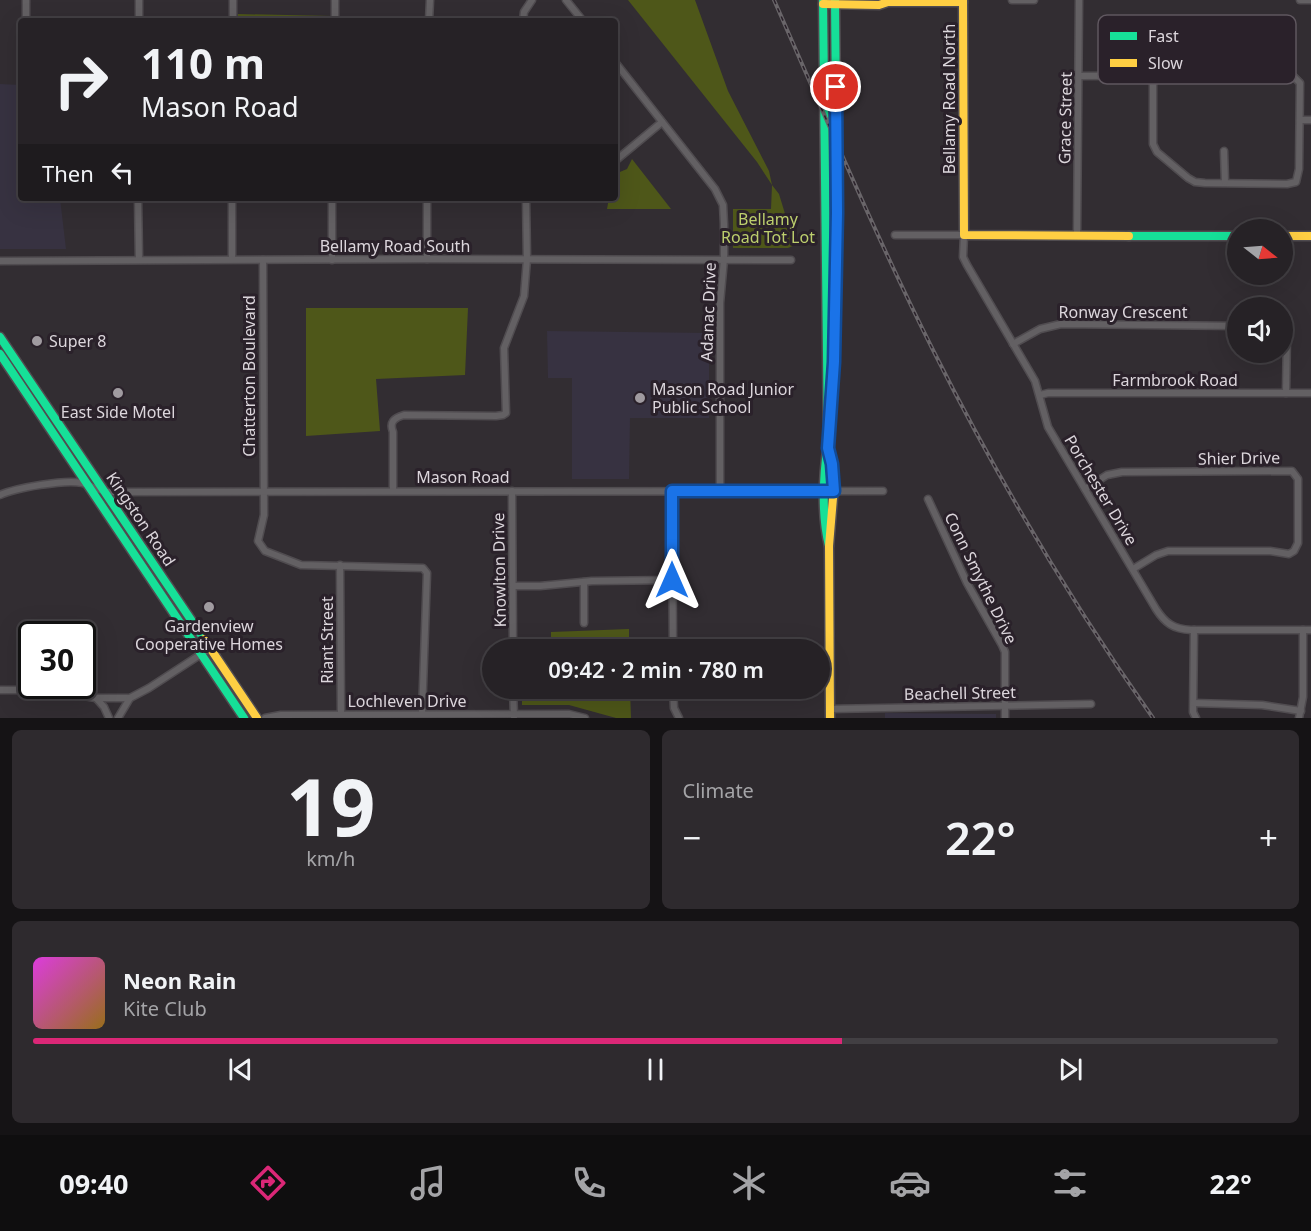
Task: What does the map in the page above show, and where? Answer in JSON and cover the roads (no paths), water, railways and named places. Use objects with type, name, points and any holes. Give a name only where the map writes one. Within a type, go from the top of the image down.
[{"type":"main road","name":"Bellamy Road North","points":[[823,2],[879,5],[886,1],[965,1],[964,235]]},
{"type":"main road","points":[[823,2],[826,372],[829,419],[825,464],[829,491],[825,525],[829,546],[830,714]]},
{"type":"main road","points":[[829,419],[833,400],[837,225],[836,2]]},
{"type":"main road","points":[[964,235],[1227,236]]},
{"type":"main road","points":[[1293,236],[1311,236]]},
{"type":"main road","name":"Kingston Road","points":[[0,337],[257,718]]},
{"type":"main road","name":"Kingston Road","points":[[0,354],[244,718]]},
{"type":"main road","points":[[183,627],[195,626]]},
{"type":"street","points":[[26,0],[26,18]]},
{"type":"street","points":[[138,18],[139,0]]},
{"type":"street","points":[[233,0],[233,18]]},
{"type":"street","points":[[334,18],[335,0]]},
{"type":"street","points":[[429,18],[430,0]]},
{"type":"street","points":[[523,18],[524,12],[532,0]]},
{"type":"street","points":[[566,0],[581,18]]},
{"type":"street","points":[[1011,0],[1034,0]]},
{"type":"street","name":"Grace Street","points":[[1077,235],[1079,0]]},
{"type":"street","points":[[1300,0],[1311,0]]},
{"type":"street","name":"Adanac Drive","points":[[618,66],[720,197],[723,214],[724,259],[720,303],[720,491]]},
{"type":"street","points":[[1079,76],[1098,76]]},
{"type":"street","points":[[1153,84],[1153,144],[1157,152],[1195,182],[1287,184],[1296,182],[1299,169],[1300,83],[1296,79]]},
{"type":"street","points":[[1300,120],[1311,120]]},
{"type":"street","points":[[618,159],[662,122]]},
{"type":"street","points":[[1224,151],[1224,182]]},
{"type":"street","points":[[138,201],[139,259]]},
{"type":"street","points":[[232,201],[232,259]]},
{"type":"street","points":[[332,201],[332,260]]},
{"type":"street","points":[[427,201],[427,259]]},
{"type":"street","points":[[393,490],[393,432],[391,427],[397,417],[404,415],[496,416],[506,412],[504,348],[524,296],[527,260],[526,201]]},
{"type":"street","points":[[895,235],[964,235]]},
{"type":"street","name":"Porchester Drive","points":[[964,235],[963,257],[1035,381],[1048,427],[1166,624],[1180,629],[1194,630],[1311,630]]},
{"type":"street","name":"Bellamy Road South","points":[[0,261],[724,259],[791,261]]},
{"type":"street","name":"Chatterton Boulevard","points":[[263,260],[264,520],[258,538],[263,549],[302,565],[416,566],[425,570],[427,573],[422,714]]},
{"type":"street","name":"Ronway Crescent","points":[[1013,344],[1040,329],[1061,324],[1227,326]]},
{"type":"street","points":[[1286,363],[1286,393]]},
{"type":"street","name":"Farmbrook Road","points":[[1040,395],[1048,393],[1311,393]]},
{"type":"street","name":"Shier Drive","points":[[1085,489],[1107,475],[1122,472],[1287,470],[1292,471],[1298,479],[1298,543],[1294,551],[1289,554],[1270,551],[1168,551],[1156,555],[1133,569]]},
{"type":"street","points":[[2,493],[71,481],[90,486]]},
{"type":"street","name":"Mason Road","points":[[90,486],[105,492],[829,491]]},
{"type":"street","name":"Knowlton Drive","points":[[512,491],[513,639]]},
{"type":"street","points":[[672,491],[673,639]]},
{"type":"street","points":[[829,491],[884,491]]},
{"type":"street","name":"Conn Smythe Drive","points":[[928,499],[967,584],[1005,652],[1005,718]]},
{"type":"street","name":"Riant Street","points":[[340,566],[341,714]]},
{"type":"street","points":[[513,586],[672,580]]},
{"type":"street","points":[[584,582],[584,623]]},
{"type":"street","points":[[1194,630],[1193,712],[1196,718]]},
{"type":"street","points":[[1194,703],[1262,705],[1300,714],[1303,697],[1303,630]]},
{"type":"street","points":[[96,698],[130,698],[209,649]]},
{"type":"street","points":[[0,690],[18,690]]},
{"type":"street","points":[[96,698],[104,707],[109,718]]},
{"type":"street","points":[[118,718],[130,698]]},
{"type":"street","points":[[513,699],[514,716]]},
{"type":"street","points":[[674,699],[674,708],[679,718]]},
{"type":"street","name":"Beachell Street","points":[[830,714],[1091,704]]},
{"type":"street","name":"Lochleven Drive","points":[[264,718],[281,715],[341,714],[575,715],[585,718]]},
{"type":"railway","points":[[774,0],[892,265],[958,399],[1065,585],[1153,718]]},
{"type":"place","name":"Super 8","points":[[37,341]]},
{"type":"place","name":"East Side Motel","points":[[118,393]]},
{"type":"place","name":"Mason Road Junior Public School","points":[[640,398]]},
{"type":"place","name":"Gardenview Cooperative Homes","points":[[209,607]]},
{"type":"park label","name":"Bellamy Road Tot Lot","points":[[768,228]]}]
